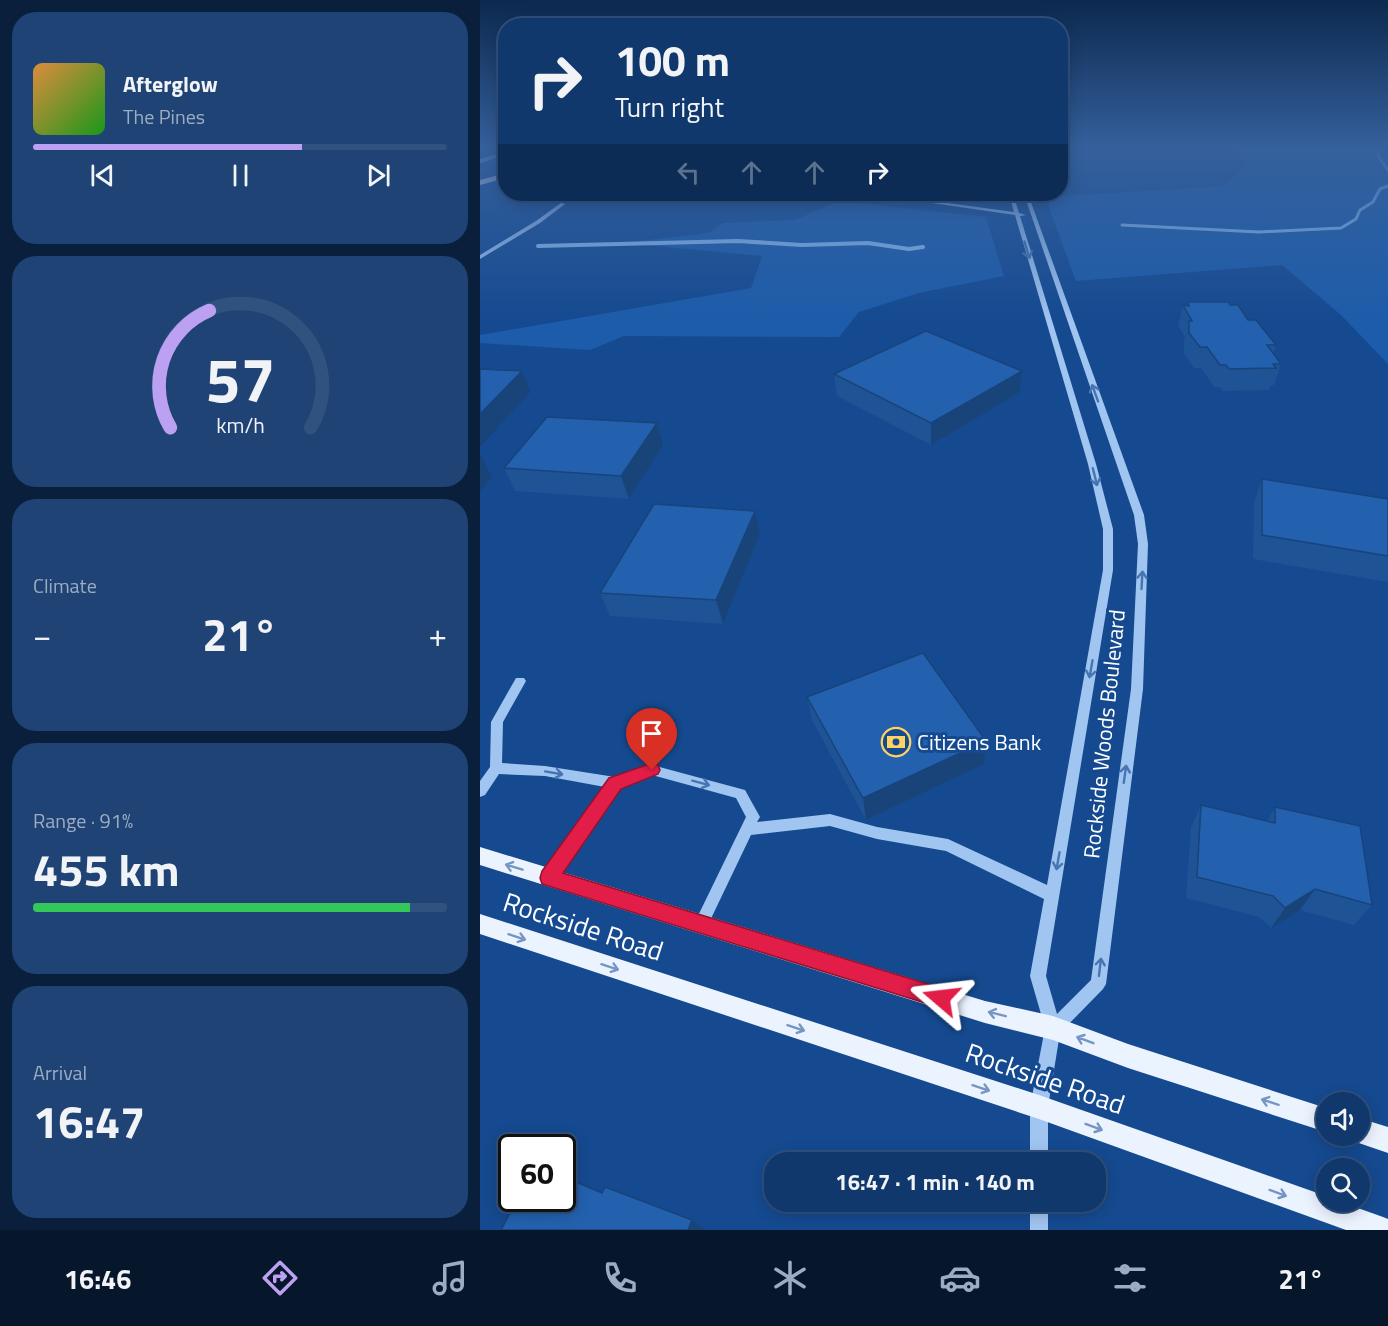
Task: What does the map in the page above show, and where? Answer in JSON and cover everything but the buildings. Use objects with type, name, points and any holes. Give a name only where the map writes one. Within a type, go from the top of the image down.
[{"type":"main road","name":"Rockside Road","points":[[480,856],[985,1012],[1053,1028],[1128,1056],[1316,1117]]},
{"type":"main road","name":"Rockside Road","points":[[480,924],[1039,1107],[1383,1230]]},
{"type":"main road","points":[[1370,1134],[1388,1140]]},
{"type":"street","points":[[480,257],[560,206]]},
{"type":"street","points":[[970,206],[1031,213]]},
{"type":"street","points":[[983,206],[1016,212]]},
{"type":"street","name":"Rockside Woods Boulevard","points":[[1014,206],[1092,464],[1108,529],[1108,570],[1038,976],[1053,1028],[1039,1107],[1039,1152]]},
{"type":"street","name":"Rockside Woods Boulevard","points":[[1029,206],[1139,514],[1143,544],[1137,689],[1098,984],[1053,1028]]},
{"type":"street","points":[[480,791],[496,768],[497,722],[520,681]]},
{"type":"street","points":[[496,768],[545,771],[615,783],[652,770],[740,794],[753,817],[701,924]]},
{"type":"street","points":[[549,878],[615,783]]},
{"type":"street","points":[[748,829],[830,820],[877,833],[948,845],[1052,895]]},
{"type":"street","points":[[1039,1212],[1039,1230]]},
{"type":"shaded area","points":[[826,206],[888,206],[986,217],[1004,276],[919,293],[859,312],[839,337],[624,336],[590,350],[480,343],[480,335],[751,288],[762,256],[622,243],[708,233],[724,223],[795,220]]},
{"type":"shaded area","points":[[1048,206],[1388,206],[1388,364],[1341,315],[1282,265],[1076,281]]},
{"type":"waterway","points":[[1122,225],[1259,232],[1341,228],[1356,219],[1360,210],[1366,206]]},
{"type":"waterway","points":[[538,246],[738,241],[802,245],[868,243],[909,249],[923,247]]},
{"type":"place","name":"Citizens Bank","points":[[896,742]]},
{"type":"route","points":[[652,770],[615,783],[549,878],[941,998]]}]
